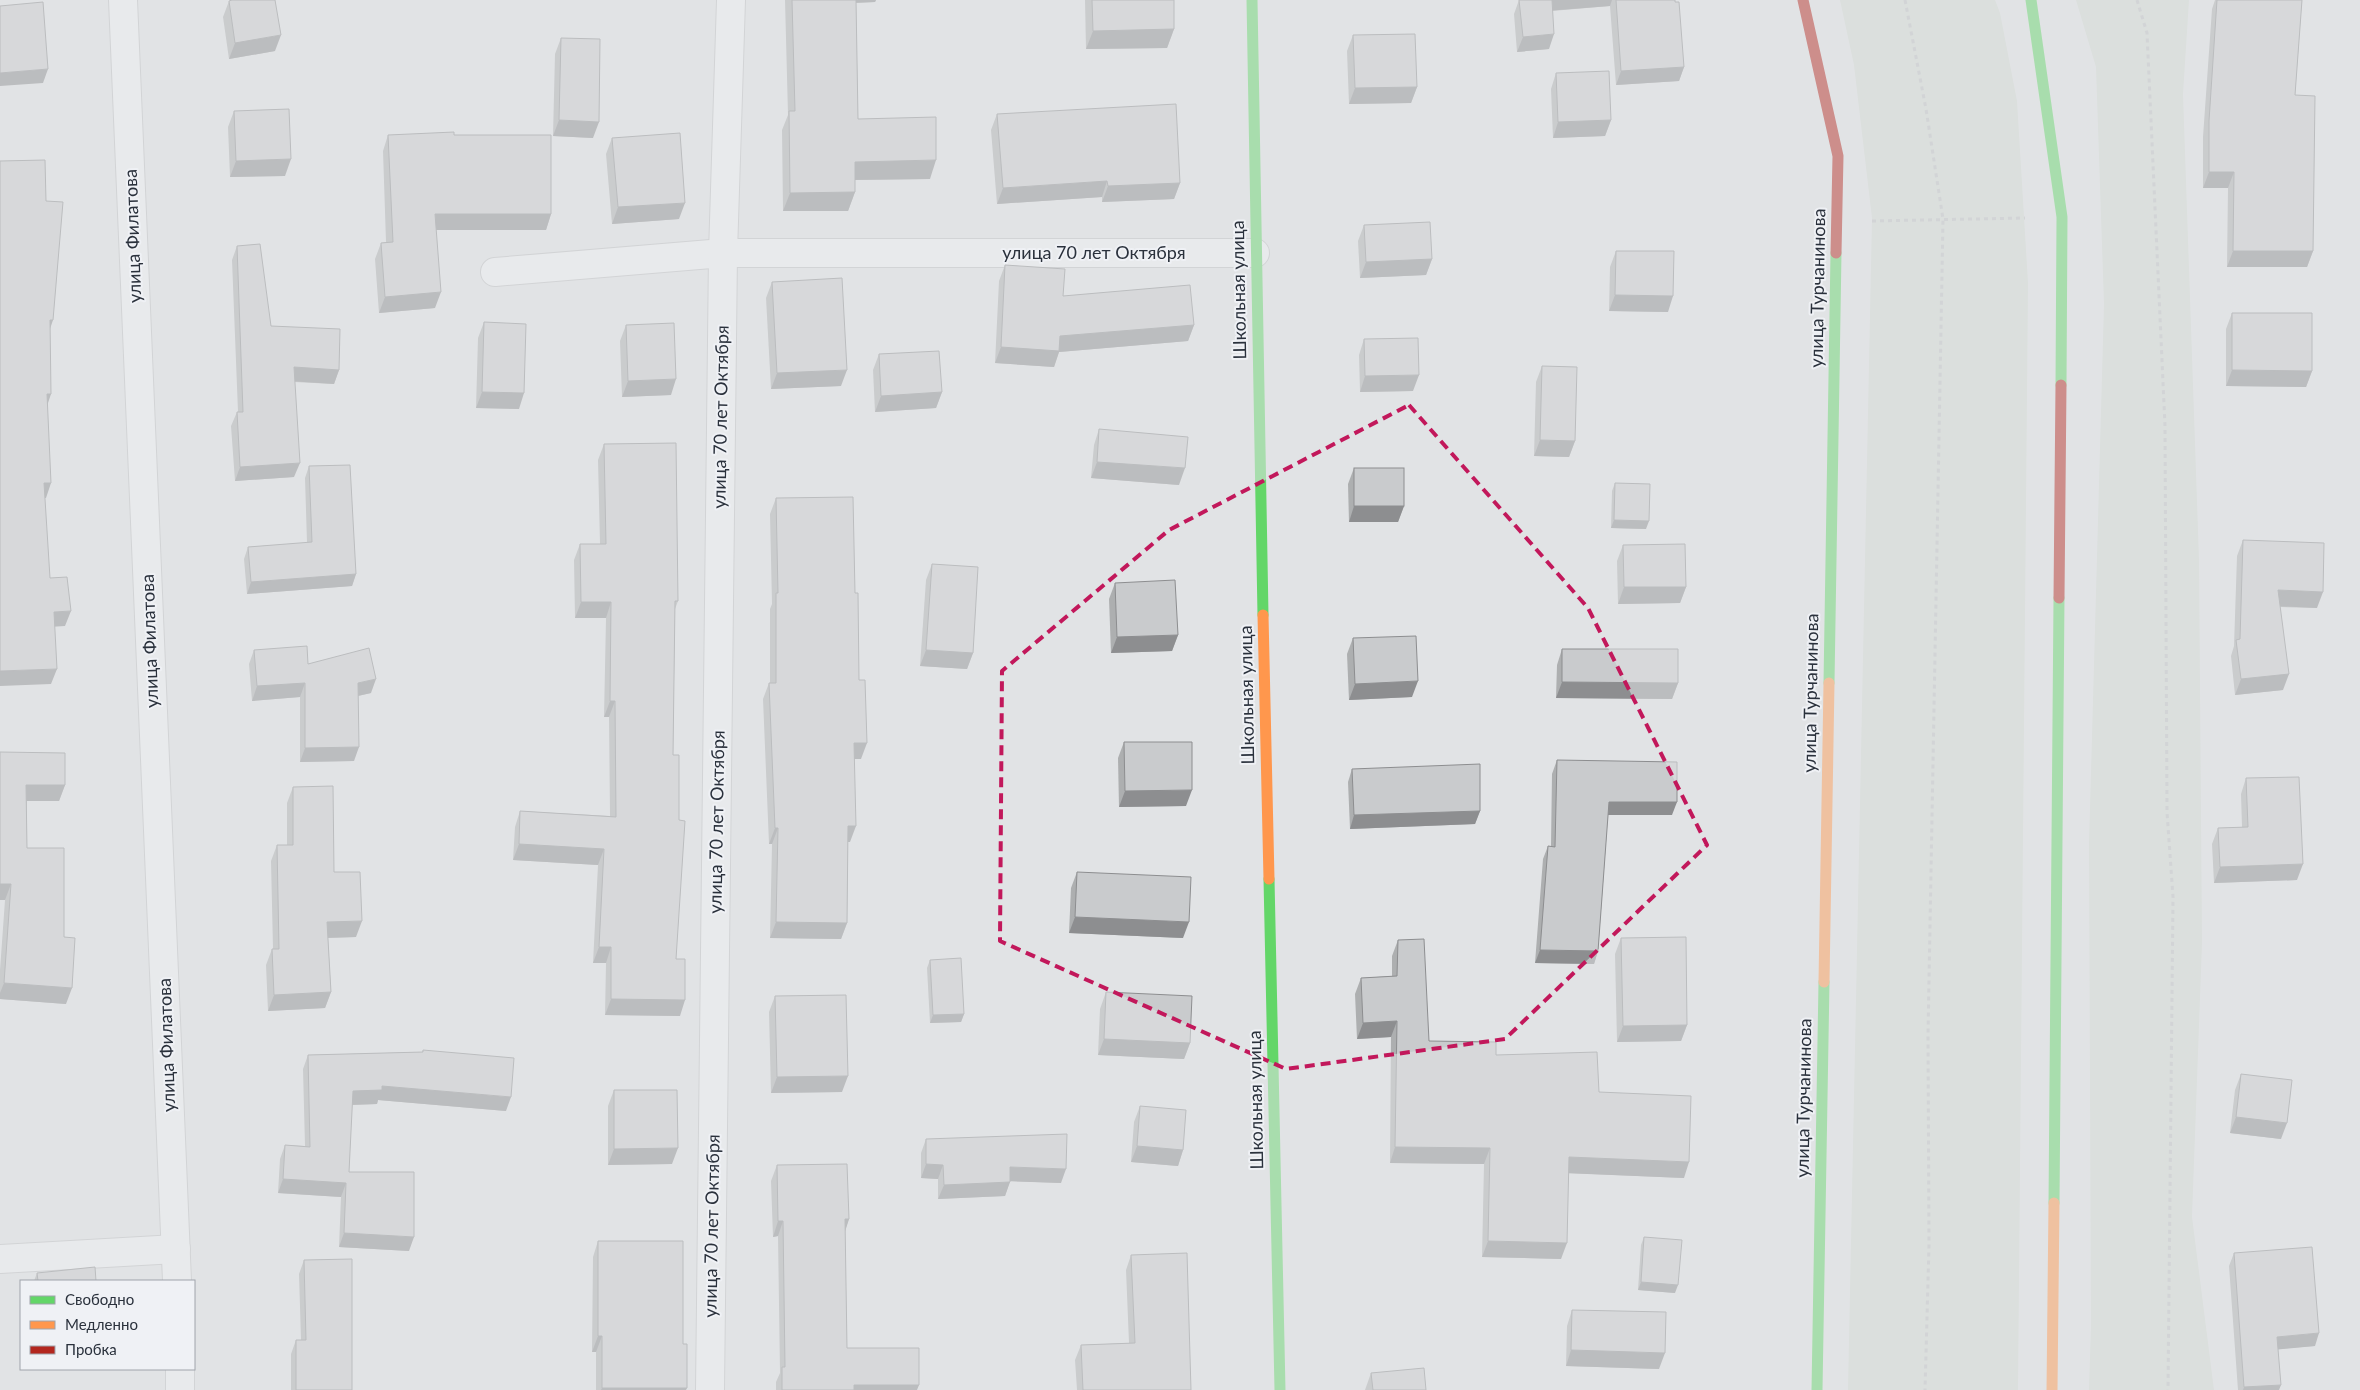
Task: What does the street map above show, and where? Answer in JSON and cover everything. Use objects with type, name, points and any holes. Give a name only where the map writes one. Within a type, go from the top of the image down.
[{"type":"street","name":"улица Филатова","points":[[123,0],[177,1280]]},
{"type":"street","name":"улица 70 лет Октября","points":[[710,1390],[723,253],[731,0]]},
{"type":"street","name":"Школьная улица","points":[[1252,0],[1255,253],[1280,1390]]},
{"type":"street","name":"улица Турчанинова","points":[[1803,0],[1838,156],[1817,1390]]},
{"type":"street","points":[[2031,0],[2062,217],[2052,1390]]},
{"type":"street","name":"улица 70 лет Октября","points":[[495,272],[723,253],[1255,253]]},
{"type":"street","points":[[0,1259],[176,1249]]},
{"type":"street","points":[[180,1370],[180,1390]]},
{"type":"path","points":[[1905,0],[1926,109],[1943,219],[1928,1035],[1929,1245],[1925,1390]]},
{"type":"path","points":[[2137,0],[2147,33],[2165,426],[2167,812],[2173,896],[2168,1390]]},
{"type":"path","points":[[1836,222],[2062,217]]},
{"type":"highlighted area","points":[[1409,405],[1588,608],[1707,845],[1505,1039],[1286,1069],[1000,941],[1002,671],[1169,530]]},
{"type":"shaded area","points":[[1840,0],[1995,0],[2000,13],[2017,101],[2028,283],[2018,1390],[1848,1390],[1872,218],[1854,65]]},
{"type":"shaded area","points":[[2076,0],[2189,0],[2183,94],[2199,560],[2202,943],[2192,1217],[2214,1390],[2089,1390],[2091,1326],[2089,845],[2104,304],[2096,67]]},
{"type":"building","points":[[275,0],[281,35],[235,43],[229,1]]},
{"type":"building","points":[[792,0],[856,0],[858,119],[936,117],[936,160],[855,162],[855,192],[790,193],[789,111],[795,111]]},
{"type":"building","points":[[1092,0],[1174,0],[1174,29],[1093,31]]},
{"type":"building","points":[[1519,0],[1552,0],[1554,34],[1523,37]]},
{"type":"building","points":[[1616,0],[1675,0],[1675,2],[1679,2],[1684,67],[1621,71]]},
{"type":"building","points":[[2217,0],[2302,0],[2295,95],[2315,96],[2313,251],[2233,251],[2234,172],[2209,172],[2209,121]]},
{"type":"building","points":[[43,2],[48,69],[0,73],[0,6]]},
{"type":"building","points":[[1415,34],[1417,87],[1355,88],[1353,35]]},
{"type":"building","points":[[561,38],[600,39],[599,122],[559,120]]},
{"type":"building","points":[[1609,71],[1611,120],[1558,122],[1556,73]]},
{"type":"building","points":[[1176,104],[1180,183],[1108,186],[1107,181],[1003,188],[997,114]]},
{"type":"building","points":[[289,109],[291,159],[236,161],[234,111]]},
{"type":"building","points":[[454,132],[454,135],[551,135],[551,214],[435,214],[441,292],[385,297],[381,243],[393,242],[388,135]]},
{"type":"building","points":[[680,133],[685,203],[618,207],[612,138]]},
{"type":"building","points":[[45,160],[46,201],[63,202],[53,320],[50,320],[51,394],[47,394],[51,483],[44,483],[50,578],[67,577],[71,611],[54,612],[57,669],[0,671],[0,161]]},
{"type":"building","points":[[1430,222],[1432,259],[1366,262],[1364,225]]},
{"type":"building","points":[[260,244],[271,326],[340,329],[339,370],[294,367],[300,463],[240,467],[237,412],[243,412],[237,246]]},
{"type":"building","points":[[1616,251],[1674,251],[1673,296],[1615,295]]},
{"type":"building","points":[[1005,265],[1065,269],[1063,296],[1190,285],[1194,325],[1060,336],[1059,351],[1001,347]]},
{"type":"building","points":[[842,278],[847,370],[777,373],[772,282]]},
{"type":"building","points":[[2232,313],[2312,313],[2312,371],[2232,370]]},
{"type":"building","points":[[484,322],[526,324],[524,393],[482,392]]},
{"type":"building","points":[[674,323],[676,379],[628,381],[626,325]]},
{"type":"building","points":[[1418,338],[1419,375],[1365,376],[1364,339]]},
{"type":"building","points":[[939,351],[942,392],[881,396],[879,354]]},
{"type":"building","points":[[1542,366],[1577,367],[1575,441],[1540,440]]},
{"type":"building","points":[[1099,429],[1188,437],[1185,468],[1097,462]]},
{"type":"building","points":[[676,443],[678,601],[675,601],[673,755],[679,755],[679,820],[685,821],[676,959],[685,959],[685,1000],[611,999],[611,947],[599,947],[604,849],[519,844],[520,811],[616,817],[615,701],[610,701],[611,602],[581,602],[580,544],[606,544],[604,444]]},
{"type":"building","points":[[350,465],[356,574],[251,582],[248,547],[312,542],[309,466]]},
{"type":"building","points":[[1354,468],[1404,468],[1404,506],[1354,506]]},
{"type":"building","points":[[1615,483],[1650,484],[1649,521],[1614,520]]},
{"type":"building","points":[[853,497],[855,593],[858,593],[859,680],[865,680],[867,743],[854,743],[856,826],[848,826],[847,923],[776,922],[778,828],[775,828],[769,683],[776,683],[776,593],[778,593],[776,498]]},
{"type":"building","points":[[2243,540],[2324,543],[2323,592],[2278,590],[2289,674],[2241,679],[2236,640],[2240,639]]},
{"type":"building","points":[[1685,544],[1686,587],[1624,587],[1623,545]]},
{"type":"building","points":[[932,564],[978,567],[973,653],[926,650]]},
{"type":"building","points":[[1175,580],[1178,635],[1117,637],[1115,583]]},
{"type":"building","points":[[1416,636],[1418,681],[1355,684],[1353,638]]},
{"type":"building","points":[[307,646],[308,664],[369,648],[376,679],[358,683],[359,747],[305,748],[305,683],[257,686],[254,650]]},
{"type":"building","points":[[1562,649],[1678,649],[1678,683],[1562,682]]},
{"type":"building","points":[[1124,742],[1192,742],[1192,790],[1125,791]]},
{"type":"building","points":[[0,752],[65,753],[65,785],[26,785],[27,848],[64,848],[64,937],[75,938],[72,988],[4,983],[11,884],[0,884]]},
{"type":"building","points":[[1557,760],[1677,762],[1677,802],[1609,802],[1598,951],[1540,950],[1548,846],[1555,847]]},
{"type":"building","points":[[1480,764],[1480,811],[1354,815],[1352,769]]},
{"type":"building","points":[[2299,777],[2303,864],[2220,867],[2218,828],[2248,827],[2246,778]]},
{"type":"building","points":[[333,786],[334,872],[360,872],[362,921],[327,922],[331,992],[274,995],[272,949],[279,949],[277,845],[293,845],[293,787]]},
{"type":"building","points":[[1077,872],[1191,877],[1189,922],[1075,917]]},
{"type":"building","points":[[1686,937],[1687,1025],[1623,1026],[1621,938]]},
{"type":"building","points":[[1424,939],[1429,1041],[1496,1042],[1496,1055],[1597,1052],[1599,1092],[1691,1096],[1689,1162],[1569,1157],[1567,1243],[1488,1241],[1490,1148],[1395,1147],[1397,1021],[1363,1023],[1361,978],[1397,976],[1398,940]]},
{"type":"building","points":[[961,958],[964,1014],[933,1015],[930,960]]},
{"type":"building","points":[[1106,992],[1192,996],[1190,1043],[1104,1039]]},
{"type":"building","points":[[846,995],[848,1076],[777,1077],[775,996]]},
{"type":"building","points":[[423,1050],[514,1058],[511,1097],[382,1086],[382,1090],[353,1091],[349,1172],[414,1172],[414,1237],[344,1233],[346,1183],[283,1179],[285,1145],[310,1147],[308,1055],[423,1052]]},
{"type":"building","points":[[2241,1074],[2292,1080],[2287,1123],[2236,1117]]},
{"type":"building","points":[[614,1090],[677,1090],[678,1148],[614,1149]]},
{"type":"building","points":[[1140,1106],[1186,1110],[1183,1150],[1137,1146]]},
{"type":"building","points":[[1067,1134],[1066,1169],[1010,1167],[1010,1182],[944,1185],[943,1165],[926,1164],[926,1139]]},
{"type":"building","points":[[847,1164],[849,1219],[845,1219],[847,1348],[919,1348],[919,1385],[854,1385],[854,1390],[782,1390],[782,1367],[785,1367],[783,1221],[778,1221],[777,1165]]},
{"type":"building","points":[[1644,1237],[1682,1240],[1678,1285],[1641,1282]]},
{"type":"building","points":[[598,1241],[683,1241],[683,1344],[687,1344],[687,1388],[602,1388],[602,1336],[598,1336]]},
{"type":"building","points":[[2312,1247],[2319,1333],[2277,1337],[2281,1385],[2244,1387],[2234,1253]]},
{"type":"building","points":[[1187,1253],[1191,1390],[1083,1390],[1081,1345],[1135,1343],[1131,1255]]},
{"type":"building","points":[[352,1259],[352,1390],[296,1390],[296,1340],[306,1340],[304,1260]]},
{"type":"building","points":[[95,1267],[96,1280],[38,1280],[37,1273]]},
{"type":"building","points":[[1572,1310],[1666,1312],[1665,1353],[1571,1350]]},
{"type":"building","points":[[1424,1368],[1426,1390],[1373,1390],[1371,1373]]},
{"type":"traffic: fast","points":[[1252,0],[1263,615]]},
{"type":"traffic: fast","points":[[2031,0],[2062,217],[2061,385]]},
{"type":"traffic: fast","points":[[1829,683],[1836,253]]},
{"type":"traffic: fast","points":[[2054,1203],[2059,598]]},
{"type":"traffic: fast","points":[[1269,879],[1280,1390]]},
{"type":"traffic: fast","points":[[1817,1390],[1824,982]]},
{"type":"traffic: slow","points":[[1263,615],[1269,879]]},
{"type":"traffic: slow","points":[[1824,982],[1829,683]]},
{"type":"traffic: slow","points":[[2052,1390],[2054,1203]]},
{"type":"traffic: jam","points":[[1803,0],[1838,156],[1836,253]]},
{"type":"traffic: jam","points":[[2059,598],[2061,385]]}]
